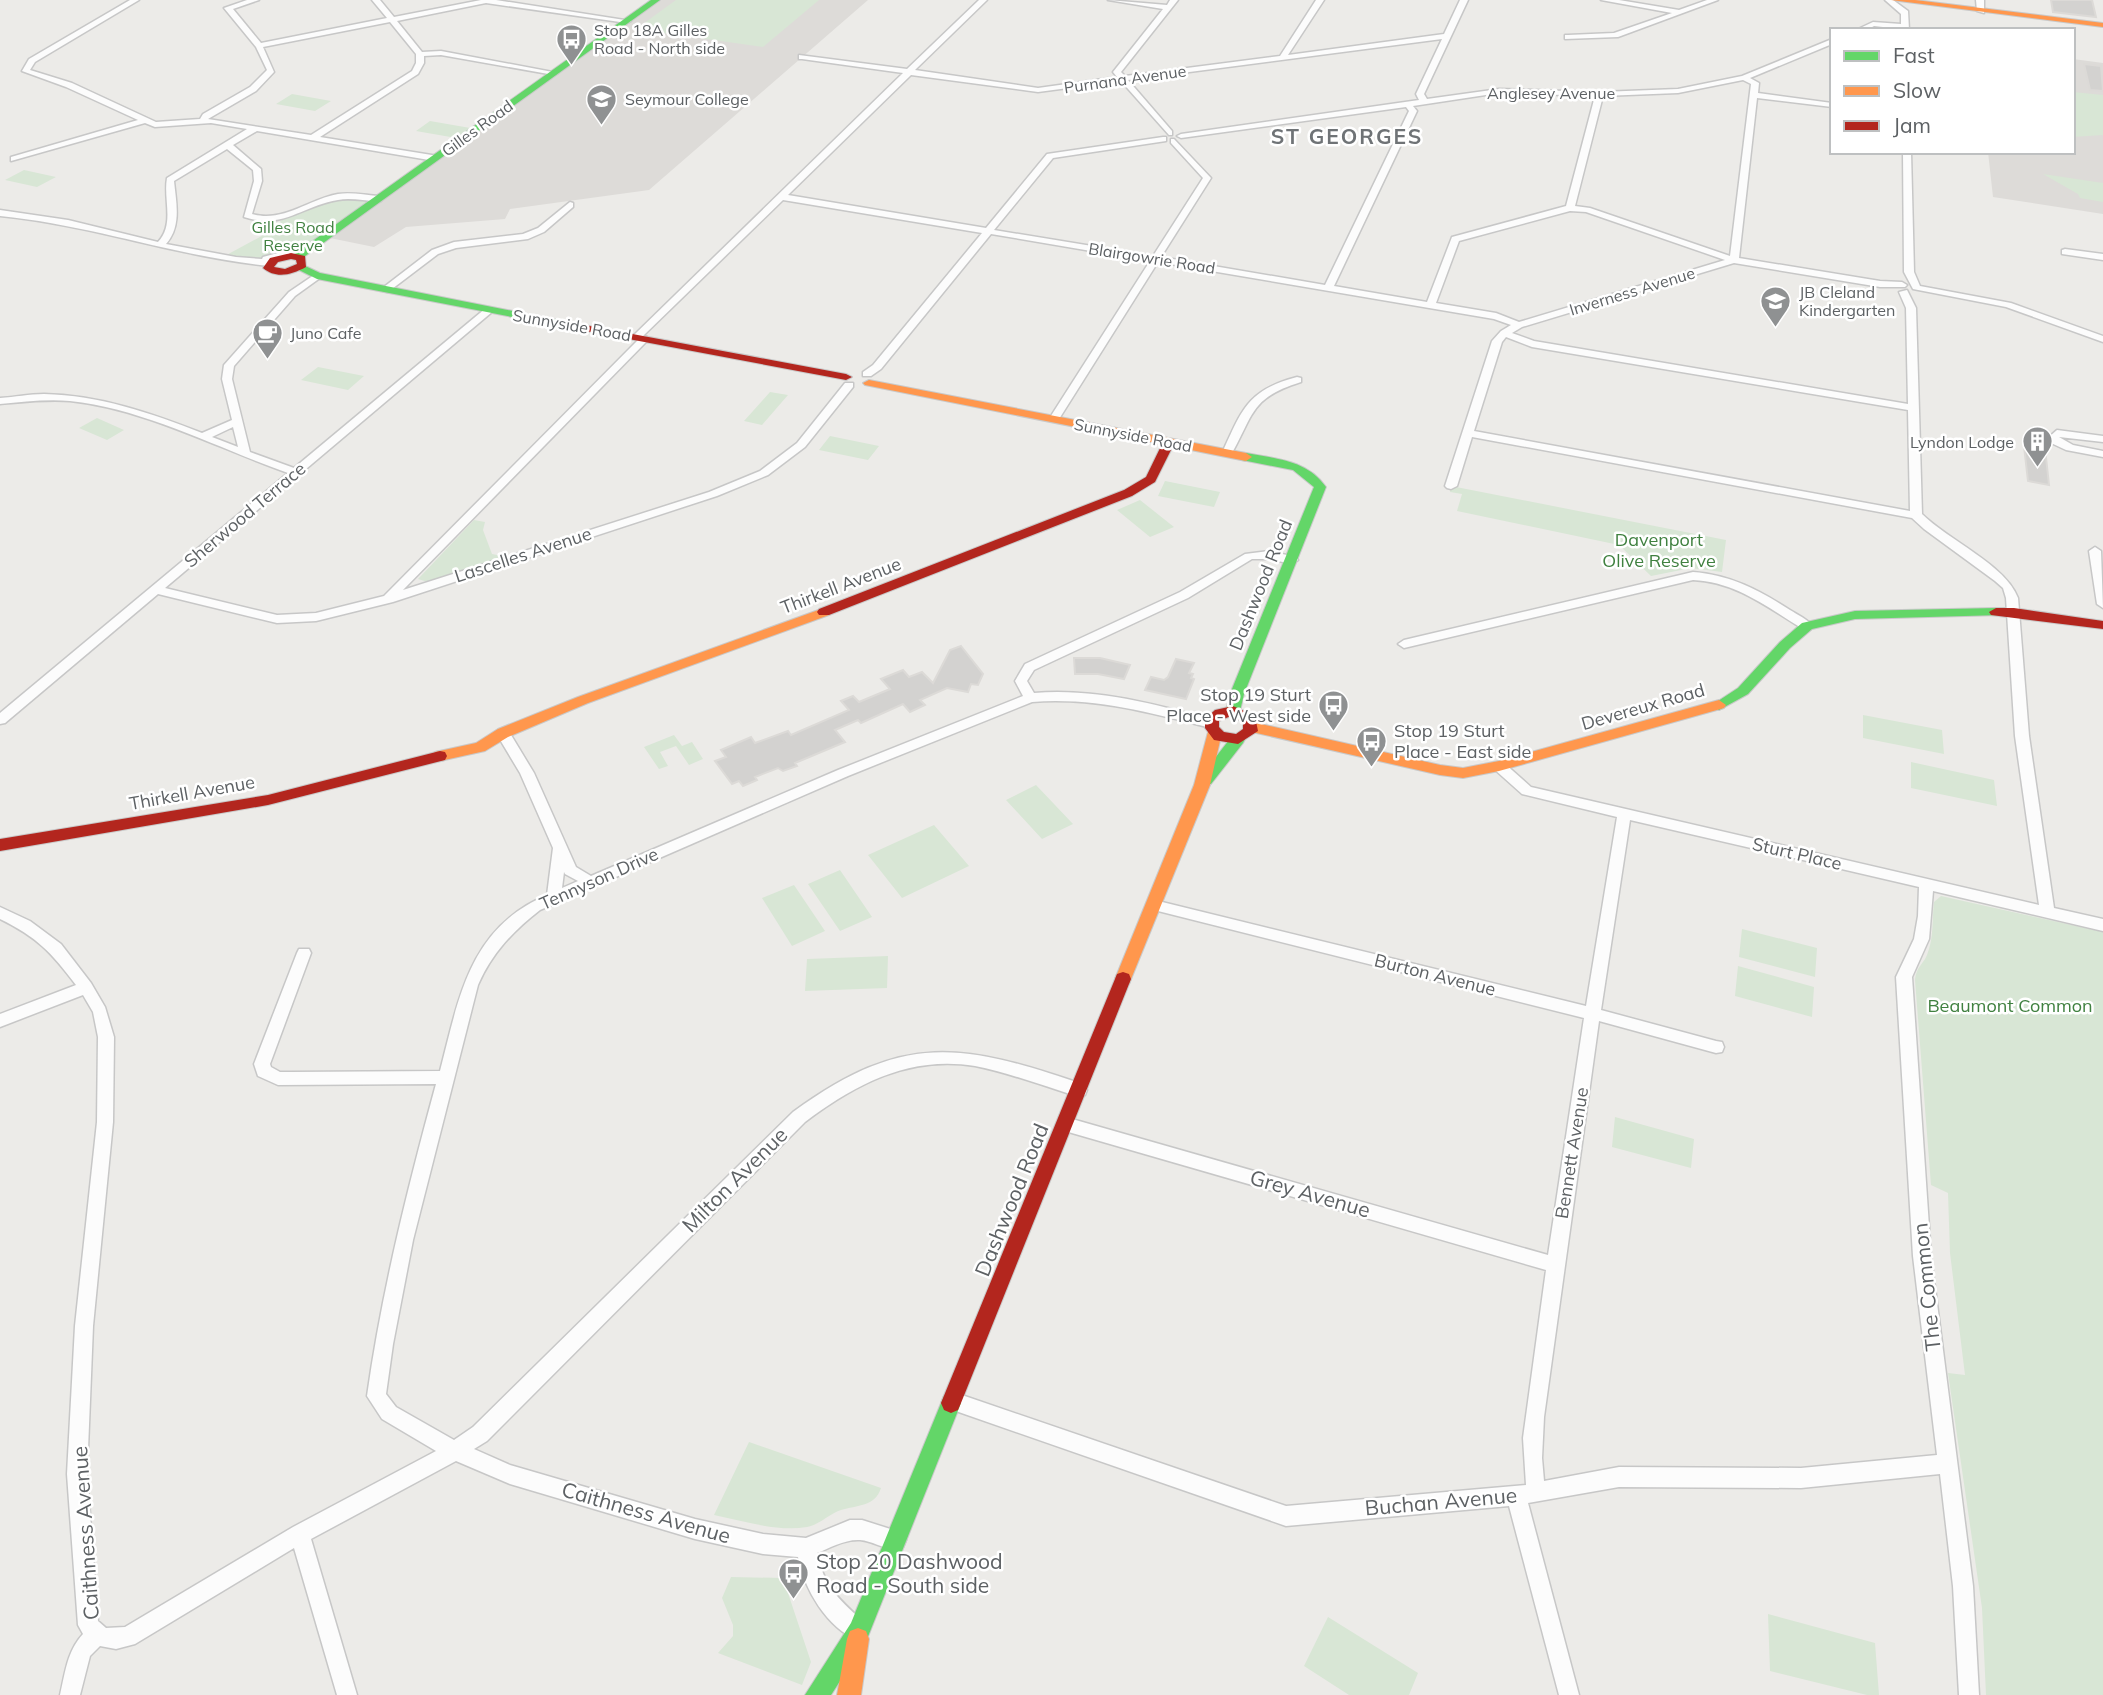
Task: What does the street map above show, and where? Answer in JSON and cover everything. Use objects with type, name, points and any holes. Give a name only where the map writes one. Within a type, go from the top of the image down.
[{"type":"main road","name":"Gilles Road","points":[[299,262],[312,247],[656,0]]},
{"type":"main road","points":[[1910,3],[1981,6],[2103,23]]},
{"type":"main road","points":[[270,263],[285,257],[299,262]]},
{"type":"main road","name":"Sunnyside Road","points":[[299,262],[317,276],[848,381],[868,378],[1054,419],[1294,466],[1313,475]]},
{"type":"main road","name":"Thirkell Avenue","points":[[0,845],[268,800],[388,766],[454,743],[503,733],[583,700],[890,588],[1009,538],[1128,493],[1151,479],[1169,442]]},
{"type":"main road","name":"Dashwood Road","points":[[1233,711],[1237,694],[1320,487],[1313,475]]},
{"type":"main road","name":"Devereux Road","points":[[1252,727],[1463,773],[1499,766],[1712,709],[1742,691],[1785,645],[1807,626],[1855,615],[2014,612],[2103,625]]},
{"type":"main road","points":[[1233,711],[1245,715],[1252,727],[1249,734],[1238,739],[1202,785],[1213,728],[1220,713],[1233,711]]},
{"type":"main road","points":[[1213,728],[1225,738],[1238,739]]},
{"type":"main road","name":"Dashwood Road","points":[[817,1695],[859,1631],[1202,785]]},
{"type":"main road","name":"Dashwood Road","points":[[849,1695],[859,1631]]},
{"type":"street","points":[[135,0],[32,61],[26,71],[69,85],[155,125],[170,126],[202,121],[436,158]]},
{"type":"street","points":[[202,121],[206,116],[253,89],[271,70],[259,46],[228,8],[255,0]]},
{"type":"street","points":[[312,138],[415,72],[420,63],[420,54],[376,0]]},
{"type":"street","points":[[389,598],[641,338],[983,0]]},
{"type":"street","points":[[1112,0],[1171,4]]},
{"type":"street","points":[[1283,57],[1320,0]]},
{"type":"street","points":[[1424,101],[1420,94],[1464,0]]},
{"type":"street","points":[[1605,0],[1681,12]]},
{"type":"street","points":[[1568,37],[1615,35],[1714,0]]},
{"type":"street","points":[[1864,28],[1873,24],[1905,28],[1910,3],[1889,0]]},
{"type":"street","points":[[259,46],[491,1],[627,21]]},
{"type":"street","points":[[1054,419],[1207,178],[1117,72],[1171,4]]},
{"type":"street","name":"Purnana Avenue","points":[[802,57],[1038,90],[1447,36]]},
{"type":"street","name":"Anglesey Avenue","points":[[868,378],[1050,156],[1499,91],[1600,94],[1678,91],[1744,78],[1830,42]]},
{"type":"street","points":[[420,54],[441,53],[554,73]]},
{"type":"street","points":[[1734,261],[1755,95],[1755,83],[1744,78]]},
{"type":"street","points":[[1570,208],[1600,94]]},
{"type":"street","points":[[1755,95],[1830,105]]},
{"type":"street","points":[[1329,287],[1413,111],[1408,104]]},
{"type":"street","points":[[14,159],[145,121]]},
{"type":"street","points":[[160,244],[168,237],[172,223],[170,180],[254,129]]},
{"type":"street","points":[[227,145],[257,169],[258,181],[247,215],[258,220],[284,218],[340,196],[378,199]]},
{"type":"street","points":[[1907,154],[1909,272],[1903,288],[1911,308]]},
{"type":"street","name":"Blairgowrie Road","points":[[783,197],[1496,316],[1518,325]]},
{"type":"street","points":[[385,290],[435,252],[454,245],[525,237],[541,230],[570,205]]},
{"type":"street","points":[[1431,305],[1455,239],[1570,208],[1587,210],[1734,261],[2019,308],[2103,340]]},
{"type":"street","points":[[0,213],[35,215],[248,262],[270,263]]},
{"type":"street","points":[[248,262],[312,247]]},
{"type":"street","points":[[2065,252],[2103,257]]},
{"type":"street","name":"Inverness Avenue","points":[[1504,334],[1518,325],[1734,261]]},
{"type":"street","points":[[1909,272],[1917,291],[1911,308],[1916,515]]},
{"type":"street","points":[[245,454],[227,379],[229,365],[292,294],[317,276]]},
{"type":"street","name":"Sherwood Terrace","points":[[0,720],[489,310]]},
{"type":"street","points":[[1451,486],[1497,341],[1504,334],[1532,344],[1913,408]]},
{"type":"street","points":[[1227,453],[1254,400],[1266,390],[1297,380]]},
{"type":"street","name":"Lascelles Avenue","points":[[158,590],[277,619],[316,617],[389,598],[713,494],[764,474],[801,445],[848,381]]},
{"type":"street","points":[[0,401],[44,397],[108,404],[153,417],[296,472]]},
{"type":"street","points":[[202,437],[237,422]]},
{"type":"street","points":[[1469,433],[1916,515],[2008,587],[2014,612],[2022,736],[2047,912]]},
{"type":"street","points":[[2103,439],[2067,433],[2057,433],[2054,437],[2055,441],[2070,448],[2103,454]]},
{"type":"street","points":[[2095,551],[2103,604]]},
{"type":"street","points":[[1030,698],[1021,681],[1029,667],[1184,595],[1249,556],[1269,555],[1292,560]]},
{"type":"street","points":[[1404,644],[1693,576],[1731,581],[1807,626]]},
{"type":"street","name":"Tennyson Drive","points":[[455,1451],[389,1413],[376,1395],[384,1325],[470,985],[480,960],[514,922],[536,906],[590,882],[900,748],[1030,698],[1051,695],[1110,699],[1168,711],[1213,728]]},
{"type":"street","points":[[503,733],[527,774],[570,870],[590,882]]},
{"type":"street","name":"Sturt Place","points":[[1499,766],[1527,791],[2103,925]]},
{"type":"street","name":"Bennett Avenue","points":[[1537,1492],[1533,1479],[1534,1434],[1555,1265],[1624,814]]},
{"type":"street","points":[[554,898],[560,846]]},
{"type":"street","name":"The Common","points":[[1926,883],[1926,925],[1917,951],[1907,962],[1904,977],[1922,1256],[1963,1586],[1969,1695]]},
{"type":"street","name":"Burton Avenue","points":[[1154,905],[1594,1014],[1716,1048]]},
{"type":"street","name":"Caithness Avenue","points":[[0,914],[43,936],[56,948],[86,987],[100,1012],[106,1037],[105,1122],[84,1326],[77,1474],[88,1625],[96,1635],[107,1640],[128,1637],[300,1534],[455,1451],[510,1474],[695,1529],[763,1544],[806,1548],[850,1530],[862,1530],[896,1541]]},
{"type":"street","points":[[304,953],[262,1064],[264,1071],[278,1078],[292,1079],[447,1077]]},
{"type":"street","points":[[0,1021],[86,987]]},
{"type":"street","name":"Milton Avenue","points":[[455,1451],[480,1434],[799,1117],[850,1082],[888,1065],[913,1059],[944,1057],[972,1059],[1079,1090]]},
{"type":"street","name":"Grey Avenue","points":[[1065,1124],[1555,1265]]},
{"type":"street","name":"Buchan Avenue","points":[[953,1401],[1286,1516],[1516,1496],[1619,1477],[1801,1478],[1947,1464]]},
{"type":"street","points":[[1516,1496],[1569,1695]]},
{"type":"street","points":[[300,1534],[347,1695]]},
{"type":"street","points":[[806,1548],[811,1576],[819,1595],[859,1631]]},
{"type":"street","points":[[70,1695],[81,1651],[96,1635]]},
{"type":"shaded area","name":"Seymour College","points":[[656,0],[868,0],[649,190],[510,209],[505,219],[406,227],[374,247],[325,237]]},
{"type":"shaded area","points":[[2075,59],[2103,63],[2103,214],[1993,197],[1988,154],[2075,154]]},
{"type":"green space","points":[[676,0],[819,0],[763,47],[636,29]]},
{"type":"green space","points":[[2075,92],[2103,95],[2103,135],[2075,137]]},
{"type":"green space","points":[[292,94],[331,101],[315,111],[276,104]]},
{"type":"green space","points":[[430,121],[476,129],[462,139],[416,131]]},
{"type":"green space","points":[[24,170],[56,177],[37,187],[5,180]]},
{"type":"green space","points":[[2043,174],[2103,183],[2103,202],[2080,198],[2078,194]]},
{"type":"green space","name":"Gilles Road Reserve","points":[[340,196],[378,199],[297,257],[274,260],[221,258],[269,232],[284,218]]},
{"type":"green space","points":[[318,367],[364,376],[348,390],[301,380]]},
{"type":"green space","points":[[770,392],[788,395],[762,425],[744,421]]},
{"type":"green space","points":[[97,418],[124,430],[107,440],[79,428]]},
{"type":"green space","points":[[830,436],[879,446],[868,460],[819,450]]},
{"type":"green space","points":[[1165,481],[1220,492],[1214,507],[1158,496]]},
{"type":"green space","name":"Davenport Olive Reserve","points":[[1451,486],[1726,540],[1722,572],[1691,568],[1651,576],[1619,545],[1457,511],[1462,494],[1450,492]]},
{"type":"green space","points":[[1140,500],[1174,527],[1150,537],[1117,510]]},
{"type":"green space","points":[[474,520],[485,522],[483,530],[492,554],[507,557],[428,582],[418,579]]},
{"type":"green space","points":[[1863,715],[1942,730],[1944,754],[1863,738]]},
{"type":"green space","points":[[674,735],[682,746],[692,742],[703,759],[689,765],[676,746],[660,752],[668,766],[659,769],[644,747]]},
{"type":"green space","points":[[1911,762],[1994,780],[1997,806],[1911,788]]},
{"type":"green space","points":[[1036,785],[1073,824],[1042,839],[1006,800]]},
{"type":"green space","points":[[934,825],[969,866],[902,898],[868,855]]},
{"type":"green space","points":[[840,870],[872,917],[840,931],[808,884]]},
{"type":"green space","points":[[794,885],[825,931],[792,946],[762,898]]},
{"type":"green space","name":"Beaumont Common","points":[[1941,896],[2103,932],[2103,1695],[1986,1695],[1982,1608],[1948,1373],[1965,1375],[1950,1253],[1948,1193],[1931,1185],[1915,980],[1929,949],[1934,902]]},
{"type":"green space","points":[[1742,929],[1817,948],[1815,977],[1739,957]]},
{"type":"green space","points":[[888,956],[887,988],[805,991],[807,959]]},
{"type":"green space","points":[[1738,966],[1814,987],[1812,1017],[1735,996]]},
{"type":"green space","points":[[1615,1117],[1694,1139],[1691,1168],[1612,1147]]},
{"type":"green space","points":[[749,1442],[881,1488],[870,1502],[841,1510],[807,1527],[772,1527],[714,1515]]},
{"type":"green space","points":[[731,1577],[783,1578],[811,1662],[802,1685],[718,1653],[733,1636],[733,1625],[722,1598]]},
{"type":"green space","points":[[1768,1614],[1875,1643],[1879,1695],[1867,1695],[1770,1671]]},
{"type":"green space","points":[[1328,1617],[1418,1673],[1409,1695],[1349,1695],[1304,1666]]},
{"type":"building","points":[[2051,0],[2092,0],[2096,17],[2053,12]]},
{"type":"building","points":[[2084,64],[2101,66],[2103,91],[2090,90]]},
{"type":"building","name":"Lyndon Lodge","points":[[2024,446],[2045,448],[2049,485],[2028,481]]},
{"type":"building","points":[[961,646],[983,674],[978,685],[971,684],[968,692],[947,688],[920,700],[925,705],[910,712],[903,704],[861,723],[858,720],[835,730],[845,742],[795,763],[797,766],[783,771],[778,768],[755,777],[757,780],[743,786],[739,781],[732,784],[715,761],[726,757],[721,750],[751,737],[755,743],[788,731],[791,735],[849,710],[841,701],[853,696],[859,702],[890,689],[881,679],[903,670],[909,677],[922,672],[933,683],[950,650]]},
{"type":"building","points":[[1074,658],[1100,658],[1130,665],[1124,679],[1098,674],[1075,674]]},
{"type":"building","points":[[1176,659],[1194,663],[1189,673],[1193,674],[1191,678],[1194,679],[1186,699],[1145,690],[1151,677],[1164,680],[1168,677]]},
{"type":"traffic: fast","points":[[297,257],[656,0]]},
{"type":"traffic: fast","points":[[301,267],[317,276],[574,326]]},
{"type":"traffic: fast","points":[[1233,711],[1237,694],[1320,487],[1306,472],[1297,468],[1246,457]]},
{"type":"traffic: fast","points":[[1719,705],[1743,691],[1785,645],[1807,626],[1855,615],[1996,612]]},
{"type":"traffic: fast","points":[[1206,780],[1238,739]]},
{"type":"traffic: fast","points":[[817,1695],[859,1631],[951,1403]]},
{"type":"traffic: slow","points":[[1895,0],[2103,25]]},
{"type":"traffic: slow","points":[[869,383],[1246,457]]},
{"type":"traffic: slow","points":[[440,756],[480,747],[503,733],[583,700],[824,612]]},
{"type":"traffic: slow","points":[[1252,727],[1463,773],[1499,766],[1719,705]]},
{"type":"traffic: slow","points":[[1123,979],[1202,785],[1215,732]]},
{"type":"traffic: slow","points":[[849,1695],[858,1639]]},
{"type":"traffic: jam","points":[[291,256],[301,258],[302,265],[285,272],[268,268],[274,260],[291,256]]},
{"type":"traffic: jam","points":[[574,326],[846,377]]},
{"type":"traffic: jam","points":[[824,612],[1128,493],[1151,479],[1169,442]]},
{"type":"traffic: jam","points":[[1996,612],[2014,612],[2103,625]]},
{"type":"traffic: jam","points":[[1233,711],[1250,719],[1251,731],[1238,739],[1219,736],[1212,728],[1212,719],[1220,713],[1233,711]]},
{"type":"traffic: jam","points":[[0,845],[268,800],[440,756]]},
{"type":"traffic: jam","points":[[951,1403],[1123,979]]},
{"type":"place","name":"Stop 18A Gilles Road - North side","points":[[571,66]]},
{"type":"place","name":"Seymour College","points":[[602,126]]},
{"type":"place","name":"JB Cleland Kindergarten","points":[[1776,328]]},
{"type":"place","name":"Juno Cafe","points":[[267,360]]},
{"type":"place","name":"Lyndon Lodge","points":[[2037,469]]},
{"type":"place","name":"Stop 19 Sturt Place - West side","points":[[1334,732]]},
{"type":"place","name":"Stop 19 Sturt Place - East side","points":[[1371,768]]},
{"type":"place","name":"Stop 20 Dashwood Road - South side","points":[[793,1601]]},
{"type":"district","name":"ST GEORGES","points":[[1347,137]]}]
